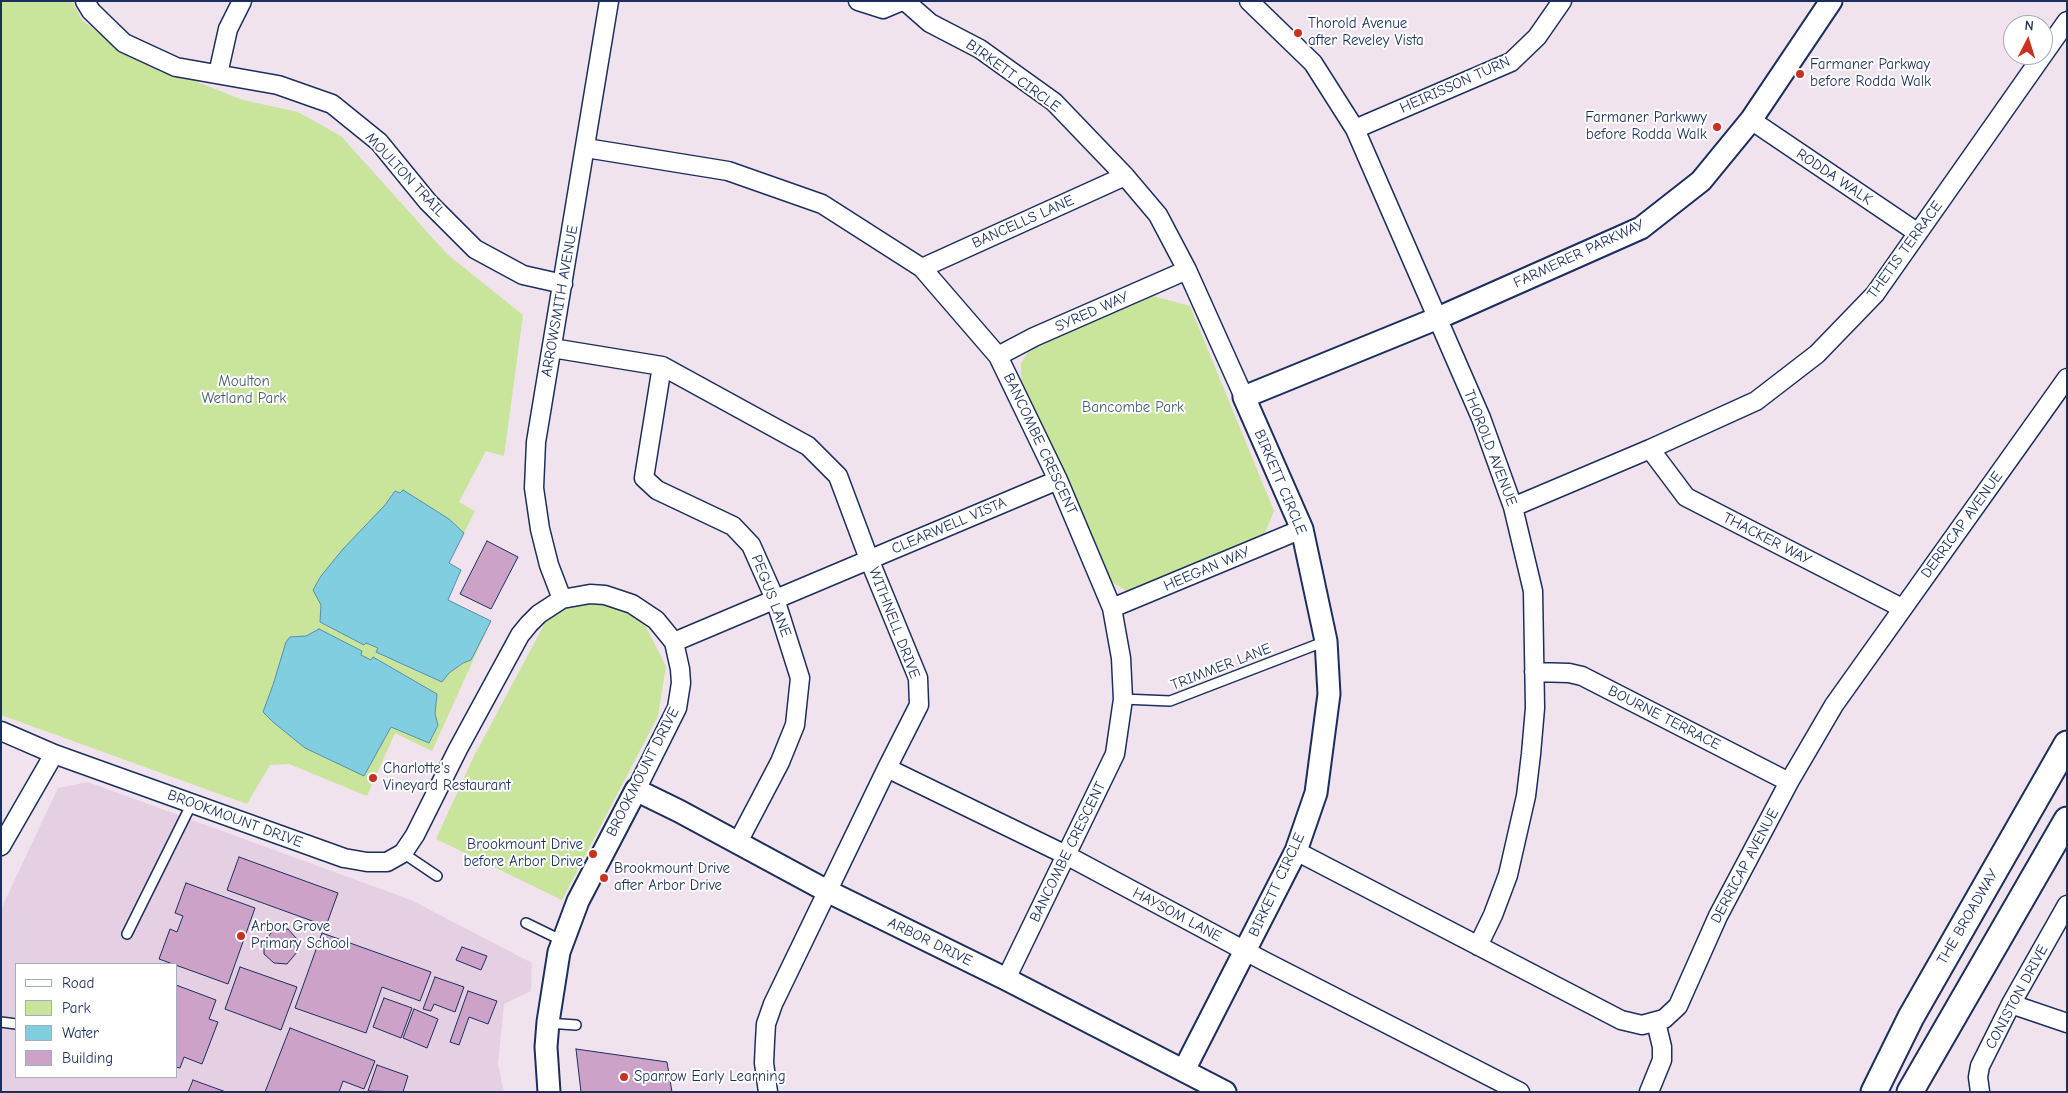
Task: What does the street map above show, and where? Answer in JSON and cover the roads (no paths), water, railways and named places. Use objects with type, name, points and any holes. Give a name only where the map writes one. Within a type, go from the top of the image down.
[{"type":"main road","name":"THE BROADWAY","points":[[1874,1092],[1911,1017],[2067,744]]},
{"type":"main road","points":[[1910,1092],[2067,820]]},
{"type":"street","name":"MOULTON TRAIL","points":[[86,1],[91,11],[124,43],[176,67],[278,84],[332,104],[379,142],[428,202],[475,249],[523,275],[563,284]]},
{"type":"street","points":[[218,74],[228,29],[242,1]]},
{"type":"street","name":"ARROWSMITH AVENUE","points":[[562,599],[549,564],[540,529],[534,488],[536,442],[610,1]]},
{"type":"street","name":"BIRKETT CIRCLE","points":[[858,1],[883,9],[904,1],[930,23],[980,49],[1054,102],[1125,176],[1158,216],[1187,270],[1302,529],[1326,641],[1329,694],[1316,793],[1296,851],[1184,1070]]},
{"type":"street","name":"THOROLD AVENUE","points":[[1249,1],[1313,63],[1355,129],[1481,418],[1513,507],[1533,591],[1535,708],[1526,796],[1512,858],[1502,893],[1478,946]]},
{"type":"street","name":"HEIRISSON TURN","points":[[1355,129],[1511,62],[1537,37],[1562,1]]},
{"type":"street","name":"FARMERER PARKWAY","points":[[1244,397],[1438,318],[1641,228],[1701,181],[1751,120],[1831,1]]},
{"type":"street","name":"THETIS TERRACE","points":[[2053,41],[2067,21]]},
{"type":"street","name":"THETIS TERRACE","points":[[1513,507],[1650,449],[1756,401],[1817,354],[1875,294],[2036,65]]},
{"type":"street","name":"RODDA WALK","points":[[1751,120],[1918,234]]},
{"type":"street","name":"BANCOMBE CRESCENT","points":[[586,148],[728,171],[822,204],[922,268],[998,356],[1058,480],[1112,608],[1121,658],[1123,699],[1115,754],[1006,979]]},
{"type":"street","name":"BANCELLS LANE","points":[[922,268],[1125,176]]},
{"type":"street","name":"SYRED WAY","points":[[998,356],[1034,337],[1187,270]]},
{"type":"street","name":"WITHNELL DRIVE","points":[[552,348],[662,366],[808,446],[838,476],[869,559],[918,678],[919,705],[773,1004],[766,1024],[764,1063],[768,1092]]},
{"type":"street","name":"PEGUS LANE","points":[[662,366],[644,478],[657,490],[733,526],[751,545],[775,599],[800,678],[795,725],[780,762],[738,842]]},
{"type":"street","name":"DERRICAP AVENUE","points":[[1656,1022],[1664,1019],[1678,1006],[1718,916],[1789,782],[1834,705],[2067,378]]},
{"type":"street","name":"THACKER WAY","points":[[1650,449],[1686,497],[1902,608]]},
{"type":"street","name":"CLEARWELL VISTA","points":[[674,642],[1058,480]]},
{"type":"street","name":"HEEGAN WAY","points":[[1112,608],[1302,529]]},
{"type":"street","name":"BROOKMOUNT DRIVE","points":[[1,731],[54,754],[344,858],[367,862],[387,862],[403,852],[414,835],[520,635],[539,614],[562,599],[590,594],[619,598],[632,604],[656,620],[674,642],[680,669],[680,689],[677,708],[578,901],[563,941],[545,1024],[549,1092]]},
{"type":"street","name":"BOURNE TERRACE","points":[[1534,672],[1569,673],[1582,676],[1789,782]]},
{"type":"street","points":[[1,846],[54,754]]},
{"type":"street","name":"HAYSOM LANE","points":[[887,768],[1066,856],[1520,1092]]},
{"type":"street","name":"ARBOR DRIVE","points":[[636,790],[738,842],[827,891],[1006,979],[1225,1092]]},
{"type":"street","points":[[1296,851],[1621,1020],[1642,1025],[1656,1022],[1662,1047],[1662,1060],[1649,1092]]},
{"type":"street","name":"CONISTON DRIVE","points":[[1980,1092],[1978,1077],[1980,1066],[2011,1004],[2067,905]]},
{"type":"street","points":[[2011,1004],[2067,1023]]},
{"type":"lane","name":"TRIMMER LANE","points":[[1123,699],[1170,701],[1326,641]]},
{"type":"lane","points":[[127,934],[192,803]]},
{"type":"lane","points":[[403,852],[437,876]]},
{"type":"lane","points":[[526,923],[563,941]]},
{"type":"lane","points":[[1,1022],[15,1024]]},
{"type":"lane","points":[[545,1024],[576,1025]]},
{"type":"water","points":[[403,490],[449,519],[464,533],[449,563],[461,570],[448,600],[491,621],[471,660],[449,673],[442,682],[376,652],[378,648],[366,643],[364,645],[320,622],[321,605],[313,590],[321,576],[343,549],[385,505],[395,491],[400,493]]},
{"type":"water","points":[[319,629],[362,651],[361,655],[371,660],[373,657],[437,694],[435,714],[438,725],[429,743],[391,727],[364,776],[305,748],[263,712],[286,642],[290,637],[306,636]]},
{"type":"place","name":"Thorold Avenue after Reveley Vista","points":[[1298,33]]},
{"type":"place","name":"Farmaner Parkway before Rodda Walk","points":[[1800,74]]},
{"type":"place","name":"Farmaner Parkwwy before Rodda Walk","points":[[1717,127]]},
{"type":"place","name":"Charlotte's Vineyard Restaurant","points":[[373,778]]},
{"type":"place","name":"Brookmount Drive before Arbor Drive","points":[[593,854]]},
{"type":"place","name":"Brookmount Drive after Arbor Drive","points":[[604,878]]},
{"type":"place","name":"Arbor Grove Primary School","points":[[241,936]]},
{"type":"place","name":"Sparrow Early Learning","points":[[624,1077]]},
{"type":"park label","name":"Moulton Wetland Park","points":[[244,390]]},
{"type":"park label","name":"Bancombe Park","points":[[1133,408]]}]
